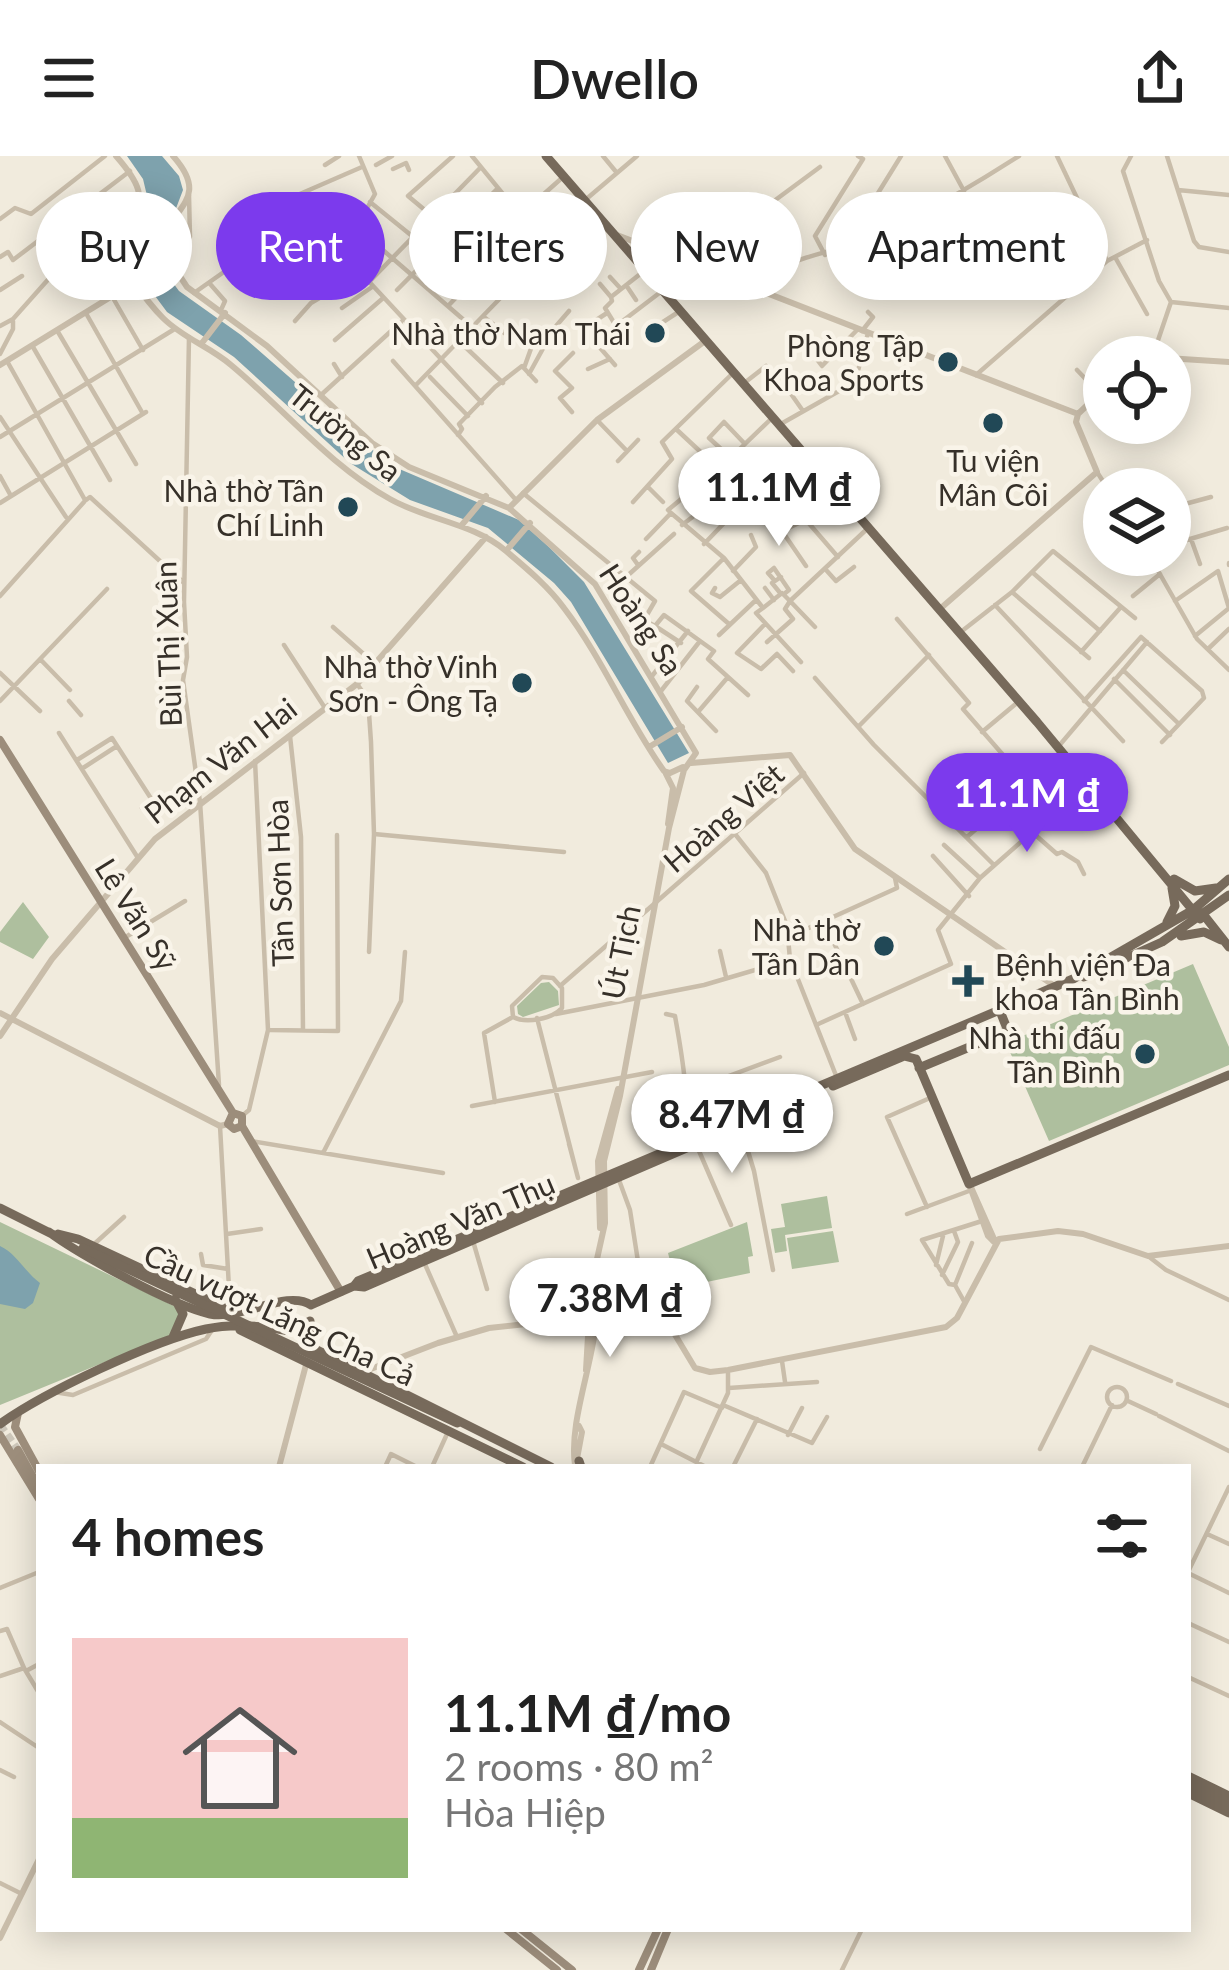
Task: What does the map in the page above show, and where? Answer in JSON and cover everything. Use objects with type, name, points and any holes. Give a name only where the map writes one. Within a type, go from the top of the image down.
[{"type":"main road","points":[[546,156],[576,192]]},
{"type":"main road","points":[[607,230],[631,256]]},
{"type":"main road","points":[[671,300],[1227,945]]},
{"type":"main road","name":"Lê Văn Sỹ","points":[[0,740],[239,1118],[341,1292]]},
{"type":"main road","points":[[1172,881],[1195,891],[1223,892]]},
{"type":"main road","points":[[1162,928],[1175,906],[1172,881]]},
{"type":"main road","points":[[1199,913],[1223,892]]},
{"type":"main road","points":[[1223,892],[1218,918],[1227,945]]},
{"type":"main road","name":"Hoàng Văn Thụ","points":[[1073,980],[1162,928],[1199,913]]},
{"type":"main road","name":"Hoàng Văn Thụ","points":[[838,1080],[922,1041],[1113,967],[1162,942],[1199,913]]},
{"type":"main road","points":[[1162,942],[1204,932],[1227,945]]},
{"type":"main road","name":"Hoàng Văn Thụ","points":[[311,1305],[358,1281],[838,1080],[904,1056],[917,1064],[1008,1031],[1000,1011]]},
{"type":"main road","points":[[958,1030],[965,1049]]},
{"type":"main road","points":[[939,1038],[923,1048],[917,1064],[969,1187],[1229,1075]]},
{"type":"main road","name":"Hoàng Văn Thụ","points":[[691,1142],[823,1086]]},
{"type":"main road","points":[[224,1125],[234,1129],[239,1118]]},
{"type":"main road","name":"Hoàng Văn Thụ","points":[[353,1286],[361,1288],[473,1241],[580,1187]]},
{"type":"main road","points":[[0,1208],[235,1312]]},
{"type":"main road","points":[[49,1232],[73,1250],[204,1312],[235,1312],[301,1299],[311,1305],[309,1341],[314,1348],[545,1464]]},
{"type":"main road","name":"Cầu vượt Lăng Cha Cả","points":[[88,1247],[453,1427]]},
{"type":"main road","points":[[169,1341],[182,1318],[175,1300]]},
{"type":"main road","points":[[288,1300],[279,1310],[293,1354]]},
{"type":"main road","points":[[0,1424],[54,1393],[169,1341],[219,1327],[284,1332],[310,1321]]},
{"type":"main road","points":[[219,1327],[248,1333],[453,1427],[508,1464]]},
{"type":"main road","points":[[284,1332],[323,1370]]},
{"type":"main road","points":[[0,1409],[17,1412]]},
{"type":"main road","points":[[17,1412],[18,1433],[36,1466]]},
{"type":"main road","points":[[453,1427],[478,1432]]},
{"type":"main road","points":[[18,1433],[7,1432],[2,1438],[36,1493]]},
{"type":"main road","points":[[18,1450],[36,1482]]},
{"type":"main road","points":[[1191,1785],[1228,1800]]},
{"type":"main road","points":[[510,1932],[557,1970]]},
{"type":"main road","points":[[525,1932],[572,1970]]},
{"type":"main road","points":[[640,1970],[657,1932]]},
{"type":"main road","points":[[651,1970],[667,1932]]},
{"type":"street","points":[[0,219],[15,208],[31,214],[105,156]]},
{"type":"street","points":[[0,256],[8,252],[13,260],[130,172],[116,156]]},
{"type":"street","points":[[173,156],[188,178],[189,192]]},
{"type":"street","points":[[325,165],[339,156]]},
{"type":"street","points":[[359,156],[374,192]]},
{"type":"street","points":[[376,165],[392,156],[396,167],[406,163],[410,170]]},
{"type":"street","points":[[412,192],[453,156]]},
{"type":"street","points":[[472,156],[501,192]]},
{"type":"street","points":[[603,156],[617,173]]},
{"type":"street","points":[[595,192],[637,156]]},
{"type":"street","points":[[802,261],[825,255],[815,236],[863,159],[858,156]]},
{"type":"street","points":[[879,192],[901,156]]},
{"type":"street","points":[[945,156],[964,191],[1019,156]]},
{"type":"street","points":[[1058,156],[1075,192]]},
{"type":"street","points":[[1131,156],[1123,171],[1171,302],[1159,336]]},
{"type":"street","points":[[1167,156],[1198,248],[1229,252]]},
{"type":"street","points":[[456,192],[481,166]]},
{"type":"street","points":[[307,192],[362,167]]},
{"type":"street","points":[[786,192],[820,167]]},
{"type":"street","name":"Trường Sa","points":[[130,172],[138,192]]},
{"type":"street","points":[[546,192],[563,177]]},
{"type":"street","points":[[494,192],[498,188]]},
{"type":"street","points":[[1178,190],[1229,195]]},
{"type":"street","points":[[385,214],[409,234]]},
{"type":"street","points":[[610,233],[631,238]]},
{"type":"street","points":[[385,265],[409,239]]},
{"type":"street","points":[[1108,261],[1147,240]]},
{"type":"street","points":[[385,251],[409,270]]},
{"type":"street","points":[[1115,257],[1147,314]]},
{"type":"street","points":[[0,290],[22,276]]},
{"type":"street","points":[[610,277],[631,295]]},
{"type":"street","points":[[194,293],[216,279]]},
{"type":"street","points":[[397,290],[409,279]]},
{"type":"street","points":[[616,326],[605,308],[631,281]]},
{"type":"street","points":[[203,341],[222,314],[224,301],[210,284]]},
{"type":"street","name":"Hoàng Sa","points":[[192,291],[392,458],[509,508],[590,577],[680,728],[696,753],[707,760]]},
{"type":"street","points":[[607,292],[611,297]]},
{"type":"street","points":[[0,326],[14,320],[36,294]]},
{"type":"street","points":[[86,500],[3,363],[106,300]]},
{"type":"street","points":[[114,300],[143,350]]},
{"type":"street","name":"Trường Sa","points":[[151,300],[175,328],[203,341],[363,482],[400,505],[462,524],[507,549],[565,609],[651,746],[673,790]]},
{"type":"street","points":[[295,321],[316,300]]},
{"type":"street","points":[[342,308],[351,300]]},
{"type":"street","points":[[335,340],[381,300]]},
{"type":"street","points":[[383,300],[482,403]]},
{"type":"street","points":[[443,300],[472,327]]},
{"type":"street","points":[[448,305],[453,300]]},
{"type":"street","points":[[415,386],[498,300]]},
{"type":"street","points":[[588,369],[612,362],[595,342],[650,300]]},
{"type":"street","points":[[785,300],[1078,414]]},
{"type":"street","points":[[976,374],[1063,300]]},
{"type":"street","points":[[1171,302],[1229,308]]},
{"type":"street","points":[[663,322],[680,310]]},
{"type":"street","points":[[458,435],[459,424],[502,383],[527,371],[568,311]]},
{"type":"street","points":[[587,326],[607,312]]},
{"type":"street","points":[[812,353],[823,366],[862,331],[873,317],[868,312]]},
{"type":"street","points":[[0,502],[145,413],[86,313]]},
{"type":"street","points":[[483,316],[512,339]]},
{"type":"street","points":[[0,354],[14,320]]},
{"type":"street","points":[[321,395],[402,321]]},
{"type":"street","points":[[0,437],[175,328]]},
{"type":"street","points":[[763,608],[724,559],[668,510],[686,492],[700,489],[745,444],[776,422],[855,382],[862,331]]},
{"type":"street","points":[[58,332],[136,464]]},
{"type":"street","name":"Bùi Thị Xuân","points":[[189,337],[187,658],[183,680],[200,802],[219,1091]]},
{"type":"street","points":[[509,508],[597,420],[705,340]]},
{"type":"street","points":[[459,341],[502,383]]},
{"type":"street","points":[[33,346],[110,480]]},
{"type":"street","points":[[572,412],[560,398],[572,388],[555,371],[573,353]]},
{"type":"street","points":[[1191,359],[1229,362]]},
{"type":"street","points":[[393,361],[516,500]]},
{"type":"street","points":[[334,364],[342,376]]},
{"type":"street","points":[[742,384],[766,366]]},
{"type":"street","points":[[1078,370],[1083,374]]},
{"type":"street","points":[[527,371],[536,381]]},
{"type":"street","points":[[633,502],[672,459],[662,442],[733,373]]},
{"type":"street","points":[[428,375],[468,416]]},
{"type":"street","points":[[789,391],[803,411]]},
{"type":"street","points":[[1083,409],[1078,426],[1094,468]]},
{"type":"street","points":[[0,417],[67,518]]},
{"type":"street","points":[[597,420],[628,451]]},
{"type":"street","points":[[731,458],[709,438],[724,422],[745,444]]},
{"type":"street","points":[[676,429],[749,497],[704,544]]},
{"type":"street","points":[[618,461],[638,440]]},
{"type":"street","points":[[793,475],[803,486]]},
{"type":"street","points":[[0,476],[11,496]]},
{"type":"street","points":[[938,611],[1083,483]]},
{"type":"street","points":[[648,487],[663,502]]},
{"type":"street","points":[[806,566],[782,531],[805,520],[833,488]]},
{"type":"street","points":[[523,493],[655,601],[644,620],[680,643]]},
{"type":"street","points":[[682,525],[720,496],[738,513]]},
{"type":"street","points":[[0,596],[90,497],[184,583]]},
{"type":"street","points":[[1191,502],[1211,497]]},
{"type":"street","points":[[462,524],[485,498]]},
{"type":"street","points":[[646,539],[671,513]]},
{"type":"street","points":[[805,520],[852,568],[836,581],[826,570]]},
{"type":"street","points":[[507,549],[528,525]]},
{"type":"street","points":[[1200,564],[1191,539],[1227,528]]},
{"type":"street","points":[[767,642],[793,619],[785,609],[790,601],[867,529]]},
{"type":"street","points":[[626,577],[674,534]]},
{"type":"street","points":[[733,571],[756,547],[751,535]]},
{"type":"street","name":"Phạm Văn Hai","points":[[0,1036],[100,900],[138,858],[200,802],[357,684],[486,536]]},
{"type":"street","points":[[958,633],[1012,592],[1053,551],[1135,618]]},
{"type":"street","points":[[638,566],[633,558],[639,552]]},
{"type":"street","points":[[724,559],[692,591],[729,624]]},
{"type":"street","points":[[1031,571],[1100,631]]},
{"type":"street","points":[[1175,601],[1218,571],[1229,608],[1195,636]]},
{"type":"street","points":[[1132,596],[1157,576]]},
{"type":"street","points":[[1161,576],[1195,636],[1228,670]]},
{"type":"street","points":[[781,577],[789,590],[756,613],[801,662]]},
{"type":"street","points":[[716,588],[712,592],[720,597],[741,580]]},
{"type":"street","points":[[773,599],[769,586],[814,627]]},
{"type":"street","points":[[0,701],[107,589]]},
{"type":"street","points":[[1012,592],[1089,658]]},
{"type":"street","points":[[719,635],[756,600]]},
{"type":"street","points":[[995,605],[1123,741]]},
{"type":"street","points":[[1081,652],[1122,607]]},
{"type":"street","points":[[655,626],[664,615],[688,631],[714,651],[708,659],[748,695]]},
{"type":"street","points":[[897,619],[969,703],[962,710],[1025,787]]},
{"type":"street","points":[[765,624],[737,653],[761,668],[777,653],[793,671]]},
{"type":"street","points":[[333,627],[375,664]]},
{"type":"street","points":[[1208,649],[1229,629]]},
{"type":"street","points":[[652,676],[688,631]]},
{"type":"street","points":[[967,837],[1061,750],[1086,704],[1141,637],[1202,691],[1204,698],[1162,742]]},
{"type":"street","points":[[661,691],[700,641]]},
{"type":"street","points":[[284,645],[325,708]]},
{"type":"street","points":[[858,727],[929,655]]},
{"type":"street","points":[[1222,663],[1229,656]]},
{"type":"street","points":[[40,659],[70,690]]},
{"type":"street","points":[[1119,667],[1179,724]]},
{"type":"street","points":[[0,673],[40,711]]},
{"type":"street","points":[[1111,676],[1170,734]]},
{"type":"street","points":[[698,712],[728,677]]},
{"type":"street","points":[[815,679],[994,866]]},
{"type":"street","points":[[357,684],[369,704],[374,834],[369,952]]},
{"type":"street","points":[[697,687],[687,701],[716,731]]},
{"type":"street","points":[[69,701],[81,715]]},
{"type":"street","points":[[982,732],[1018,701]]},
{"type":"street","points":[[651,746],[680,728]]},
{"type":"street","points":[[59,733],[138,858]]},
{"type":"street","name":"Tân Sơn Hòa","points":[[290,736],[301,837],[303,1030]]},
{"type":"street","points":[[77,760],[112,738],[152,800],[142,808]]},
{"type":"street","points":[[82,768],[117,746]]},
{"type":"street","points":[[687,764],[696,753]]},
{"type":"street","points":[[664,771],[707,760],[788,754],[853,846],[1056,987]]},
{"type":"street","points":[[239,1118],[249,1110],[268,1030],[255,760]]},
{"type":"street","name":"Út Tịch","points":[[577,1464],[606,1180],[604,1161],[669,828],[687,764]]},
{"type":"street","name":"Hoàng Việt","points":[[513,1017],[512,1006],[542,977],[553,978],[560,986],[804,773]]},
{"type":"street","name":"Út Tịch","points":[[669,828],[673,790]]},
{"type":"street","points":[[1009,801],[1032,832],[1057,854],[1063,852],[1078,862],[1084,874]]},
{"type":"street","points":[[816,1025],[951,964],[938,930],[980,878],[1032,832]]},
{"type":"street","points":[[374,834],[564,852]]},
{"type":"street","points":[[735,834],[766,874],[791,936]]},
{"type":"street","points":[[268,1030],[338,1031],[337,835]]},
{"type":"street","points":[[944,845],[980,878]]},
{"type":"street","points":[[933,856],[969,896]]},
{"type":"street","points":[[838,1080],[790,959],[788,938],[897,888],[895,877]]},
{"type":"street","points":[[124,938],[185,901]]},
{"type":"street","points":[[824,922],[862,1004]]},
{"type":"street","points":[[720,951],[726,976]]},
{"type":"street","points":[[323,1153],[401,1001],[405,952]]},
{"type":"street","points":[[495,1102],[484,1033],[513,1017],[523,1021],[635,1000],[790,959]]},
{"type":"street","points":[[556,1014],[565,1001],[560,986]]},
{"type":"street","points":[[845,1012],[856,1039]]},
{"type":"street","points":[[0,1013],[224,1125],[228,1269],[235,1312]]},
{"type":"street","points":[[666,1014],[675,1016],[681,1048],[682,1115],[731,1225]]},
{"type":"street","points":[[538,1018],[580,1187]]},
{"type":"street","points":[[682,1115],[705,1114],[718,1080],[780,1057]]},
{"type":"street","points":[[472,1106],[652,1072]]},
{"type":"street","points":[[927,1207],[887,1117],[932,1098]]},
{"type":"street","points":[[740,1125],[773,1270]]},
{"type":"street","points":[[251,1142],[443,1173]]},
{"type":"street","points":[[606,1180],[630,1210],[639,1268]]},
{"type":"street","points":[[907,1214],[969,1187]]},
{"type":"street","points":[[969,1187],[994,1242]]},
{"type":"street","points":[[665,1289],[669,1331],[695,1367],[710,1372],[941,1328],[954,1321],[994,1242],[969,1187]]},
{"type":"street","points":[[88,1247],[124,1217]]},
{"type":"street","points":[[955,1285],[935,1266],[922,1240],[982,1221]]},
{"type":"street","points":[[226,1234],[261,1229]]},
{"type":"street","points":[[942,1275],[958,1242],[954,1232]]},
{"type":"street","points":[[994,1242],[1035,1232],[1083,1234],[1148,1256],[1166,1270],[1229,1300]]},
{"type":"street","points":[[935,1266],[943,1236]]},
{"type":"street","points":[[473,1241],[487,1288]]},
{"type":"street","points":[[955,1285],[972,1243]]},
{"type":"street","points":[[1148,1256],[1229,1246]]},
{"type":"street","points":[[201,1254],[203,1265],[228,1269]]},
{"type":"street","points":[[424,1262],[457,1337]]},
{"type":"street","points":[[595,1279],[667,1263]]},
{"type":"street","points":[[955,1285],[965,1303]]},
{"type":"street","points":[[669,1331],[681,1311],[682,1289]]},
{"type":"street","points":[[363,1372],[457,1337],[526,1324],[669,1331]]},
{"type":"street","points":[[54,1393],[73,1396],[206,1339],[219,1327]]},
{"type":"street","points":[[1040,1449],[1091,1347],[1229,1406]]},
{"type":"street","points":[[280,1464],[307,1361]]},
{"type":"street","points":[[782,1361],[785,1382]]},
{"type":"street","points":[[387,1365],[391,1386]]},
{"type":"street","points":[[695,1464],[729,1388],[728,1370]]},
{"type":"street","points":[[729,1388],[817,1382]]},
{"type":"street","points":[[1112,1406],[1107,1396],[1112,1388],[1124,1389],[1126,1400]]},
{"type":"street","points":[[651,1464],[684,1392],[812,1444],[827,1417]]},
{"type":"street","points":[[1112,1406],[1126,1400]]},
{"type":"street","points":[[1126,1400],[1229,1451]]},
{"type":"street","points":[[1083,1464],[1112,1406]]},
{"type":"street","points":[[788,1435],[802,1408]]},
{"type":"street","points":[[734,1464],[757,1419]]},
{"type":"street","points":[[434,1464],[453,1427]]},
{"type":"street","points":[[661,1444],[693,1464]]},
{"type":"street","points":[[386,1464],[391,1454],[411,1464]]},
{"type":"street","points":[[1191,1566],[1228,1492]]},
{"type":"street","points":[[1206,1534],[1229,1544]]},
{"type":"street","points":[[0,1588],[36,1573]]},
{"type":"street","points":[[1191,1574],[1229,1593]]},
{"type":"street","points":[[1191,1624],[1229,1642]]},
{"type":"street","points":[[0,1630],[8,1629],[36,1688]]},
{"type":"street","points":[[0,1676],[36,1665]]},
{"type":"street","points":[[1191,1678],[1229,1696]]},
{"type":"street","points":[[0,1722],[36,1746]]},
{"type":"street","points":[[0,1770],[14,1778]]},
{"type":"street","points":[[0,1938],[36,1865]]},
{"type":"street","points":[[0,1883],[22,1894]]},
{"type":"street","points":[[842,1970],[861,1932]]},
{"type":"green space","points":[[23,902],[49,937],[33,959],[0,942],[0,932]]},
{"type":"green space","points":[[1193,964],[1229,1047],[1229,1065],[1049,1141],[1006,1043]]},
{"type":"green space","points":[[549,982],[558,991],[559,1005],[523,1017],[518,1014],[517,1006],[541,983]]},
{"type":"green space","points":[[827,1196],[832,1228],[785,1235],[787,1251],[775,1253],[771,1229],[785,1227],[781,1204]]},
{"type":"green space","points":[[0,1222],[174,1306],[180,1314],[171,1335],[0,1405]]},
{"type":"green space","points":[[747,1222],[753,1256],[748,1257],[750,1273],[697,1284],[695,1280],[677,1288],[668,1253]]},
{"type":"green space","points":[[833,1231],[839,1262],[792,1269],[787,1238]]},
{"type":"water","points":[[127,156],[162,156],[179,176],[183,190],[146,192]]},
{"type":"water","points":[[158,300],[192,300],[241,335],[390,465],[519,520],[584,582],[689,753],[668,763],[571,602],[554,583],[488,528],[410,500],[350,463],[234,357],[167,312]]},
{"type":"water","points":[[0,1246],[40,1283],[33,1303],[25,1309],[0,1304]]},
{"type":"tunnel","points":[[0,1425],[18,1450]]},
{"type":"place","name":"Nhà thờ Nam Thái","points":[[655,333]]},
{"type":"place","name":"Phòng Tập Khoa Sports","points":[[948,362]]},
{"type":"place","name":"Tu viện Mân Côi","points":[[993,423]]},
{"type":"place","name":"Nhà thờ Tân Chí Linh","points":[[348,507]]},
{"type":"place","name":"Nhà thờ Vinh Sơn - Ông Tạ","points":[[522,683]]},
{"type":"place","name":"Nhà thờ Tân Dân","points":[[884,946]]},
{"type":"place","name":"Bệnh viện Đa khoa Tân Bình","points":[[968,981]]},
{"type":"place","name":"Nhà thi đấu Tân Bình","points":[[1145,1054]]}]
